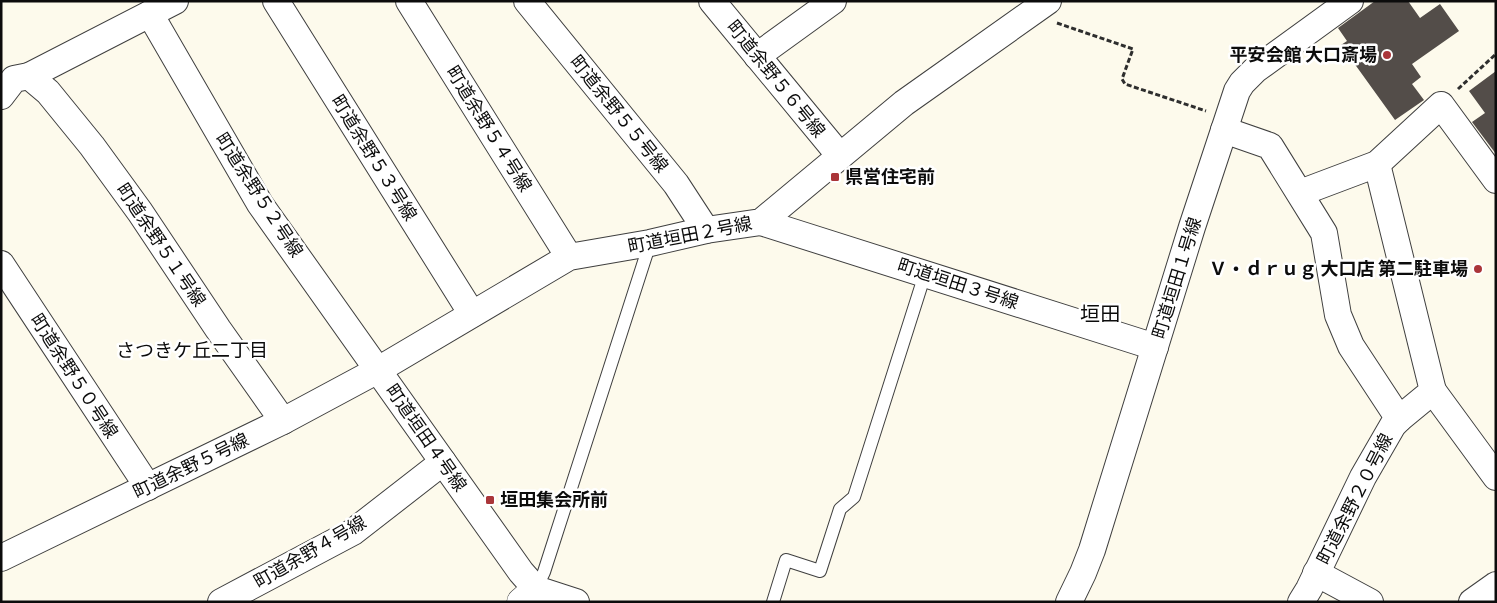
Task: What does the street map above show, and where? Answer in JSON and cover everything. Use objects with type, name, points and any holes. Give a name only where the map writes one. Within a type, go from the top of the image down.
[{"type":"street","points":[[11,80],[175,1]]},
{"type":"street","name":"町道余野５３号線","points":[[276,1],[472,314]]},
{"type":"street","name":"町道余野５４号線","points":[[409,1],[569,257]]},
{"type":"street","name":"町道余野５５号線","points":[[527,1],[676,184],[706,230]]},
{"type":"street","name":"町道余野５６号線","points":[[712,1],[840,156]]},
{"type":"street","points":[[757,56],[833,1]]},
{"type":"street","name":"町道垣田１号線","points":[[1069,602],[1092,550],[1237,91],[1248,76],[1350,1]]},
{"type":"street","name":"町道垣田２号線","points":[[378,370],[569,257],[650,243],[706,230],[761,222],[904,103],[1039,8]]},
{"type":"street","name":"町道余野５２号線","points":[[150,14],[260,204],[378,370]]},
{"type":"street","name":"町道余野５１号線","points":[[11,80],[48,92],[92,146],[140,212],[218,330],[283,421]]},
{"type":"street","points":[[1300,193],[1377,164],[1441,105],[1496,180]]},
{"type":"street","name":"町道余野２０号線","points":[[1226,124],[1270,146],[1324,233],[1338,315],[1351,346],[1398,419],[1392,425],[1363,477],[1301,602]]},
{"type":"street","points":[[1377,164],[1433,391],[1496,477]]},
{"type":"street","name":"町道垣田３号線","points":[[761,222],[1155,347]]},
{"type":"street","name":"町道余野５０号線","points":[[1,264],[148,487]]},
{"type":"street","name":"町道余野５号線","points":[[1,558],[283,421],[378,370]]},
{"type":"street","name":"町道垣田４号線","points":[[378,370],[521,572],[534,598]]},
{"type":"street","points":[[1398,419],[1433,391]]},
{"type":"street","name":"町道余野４号線","points":[[221,602],[353,532],[443,462]]},
{"type":"street","points":[[1316,573],[1370,602]]},
{"type":"street","points":[[1472,602],[1496,585]]},
{"type":"street","points":[[534,598],[576,602]]},
{"type":"lane","points":[[534,598],[650,243]]},
{"type":"lane","points":[[773,602],[786,560],[820,571],[840,509],[854,497],[925,274]]},
{"type":"path","points":[[1039,8],[1133,48],[1122,79],[1125,84],[1226,124]]},
{"type":"path","points":[[1441,105],[1496,54]]},
{"type":"building","name":"平安会館 大口斎場","points":[[1375,1],[1408,1],[1420,18],[1440,4],[1459,31],[1412,64],[1421,77],[1412,84],[1424,100],[1395,120],[1341,45],[1347,41],[1338,28]]},
{"type":"building","points":[[1496,71],[1496,154],[1472,122],[1485,113],[1469,91]]},
{"type":"place","name":"平安会館 大口斎場","points":[[1387,55]]},
{"type":"place","name":"県営住宅前","points":[[835,177]]},
{"type":"place","name":"Ｖ・ｄｒｕｇ 大口店 第二駐車場","points":[[1478,269]]},
{"type":"place","name":"垣田集会所前","points":[[490,500]]},
{"type":"district","name":"垣田","points":[[1100,314]]},
{"type":"district","name":"さつきケ丘二丁目","points":[[192,350]]}]
